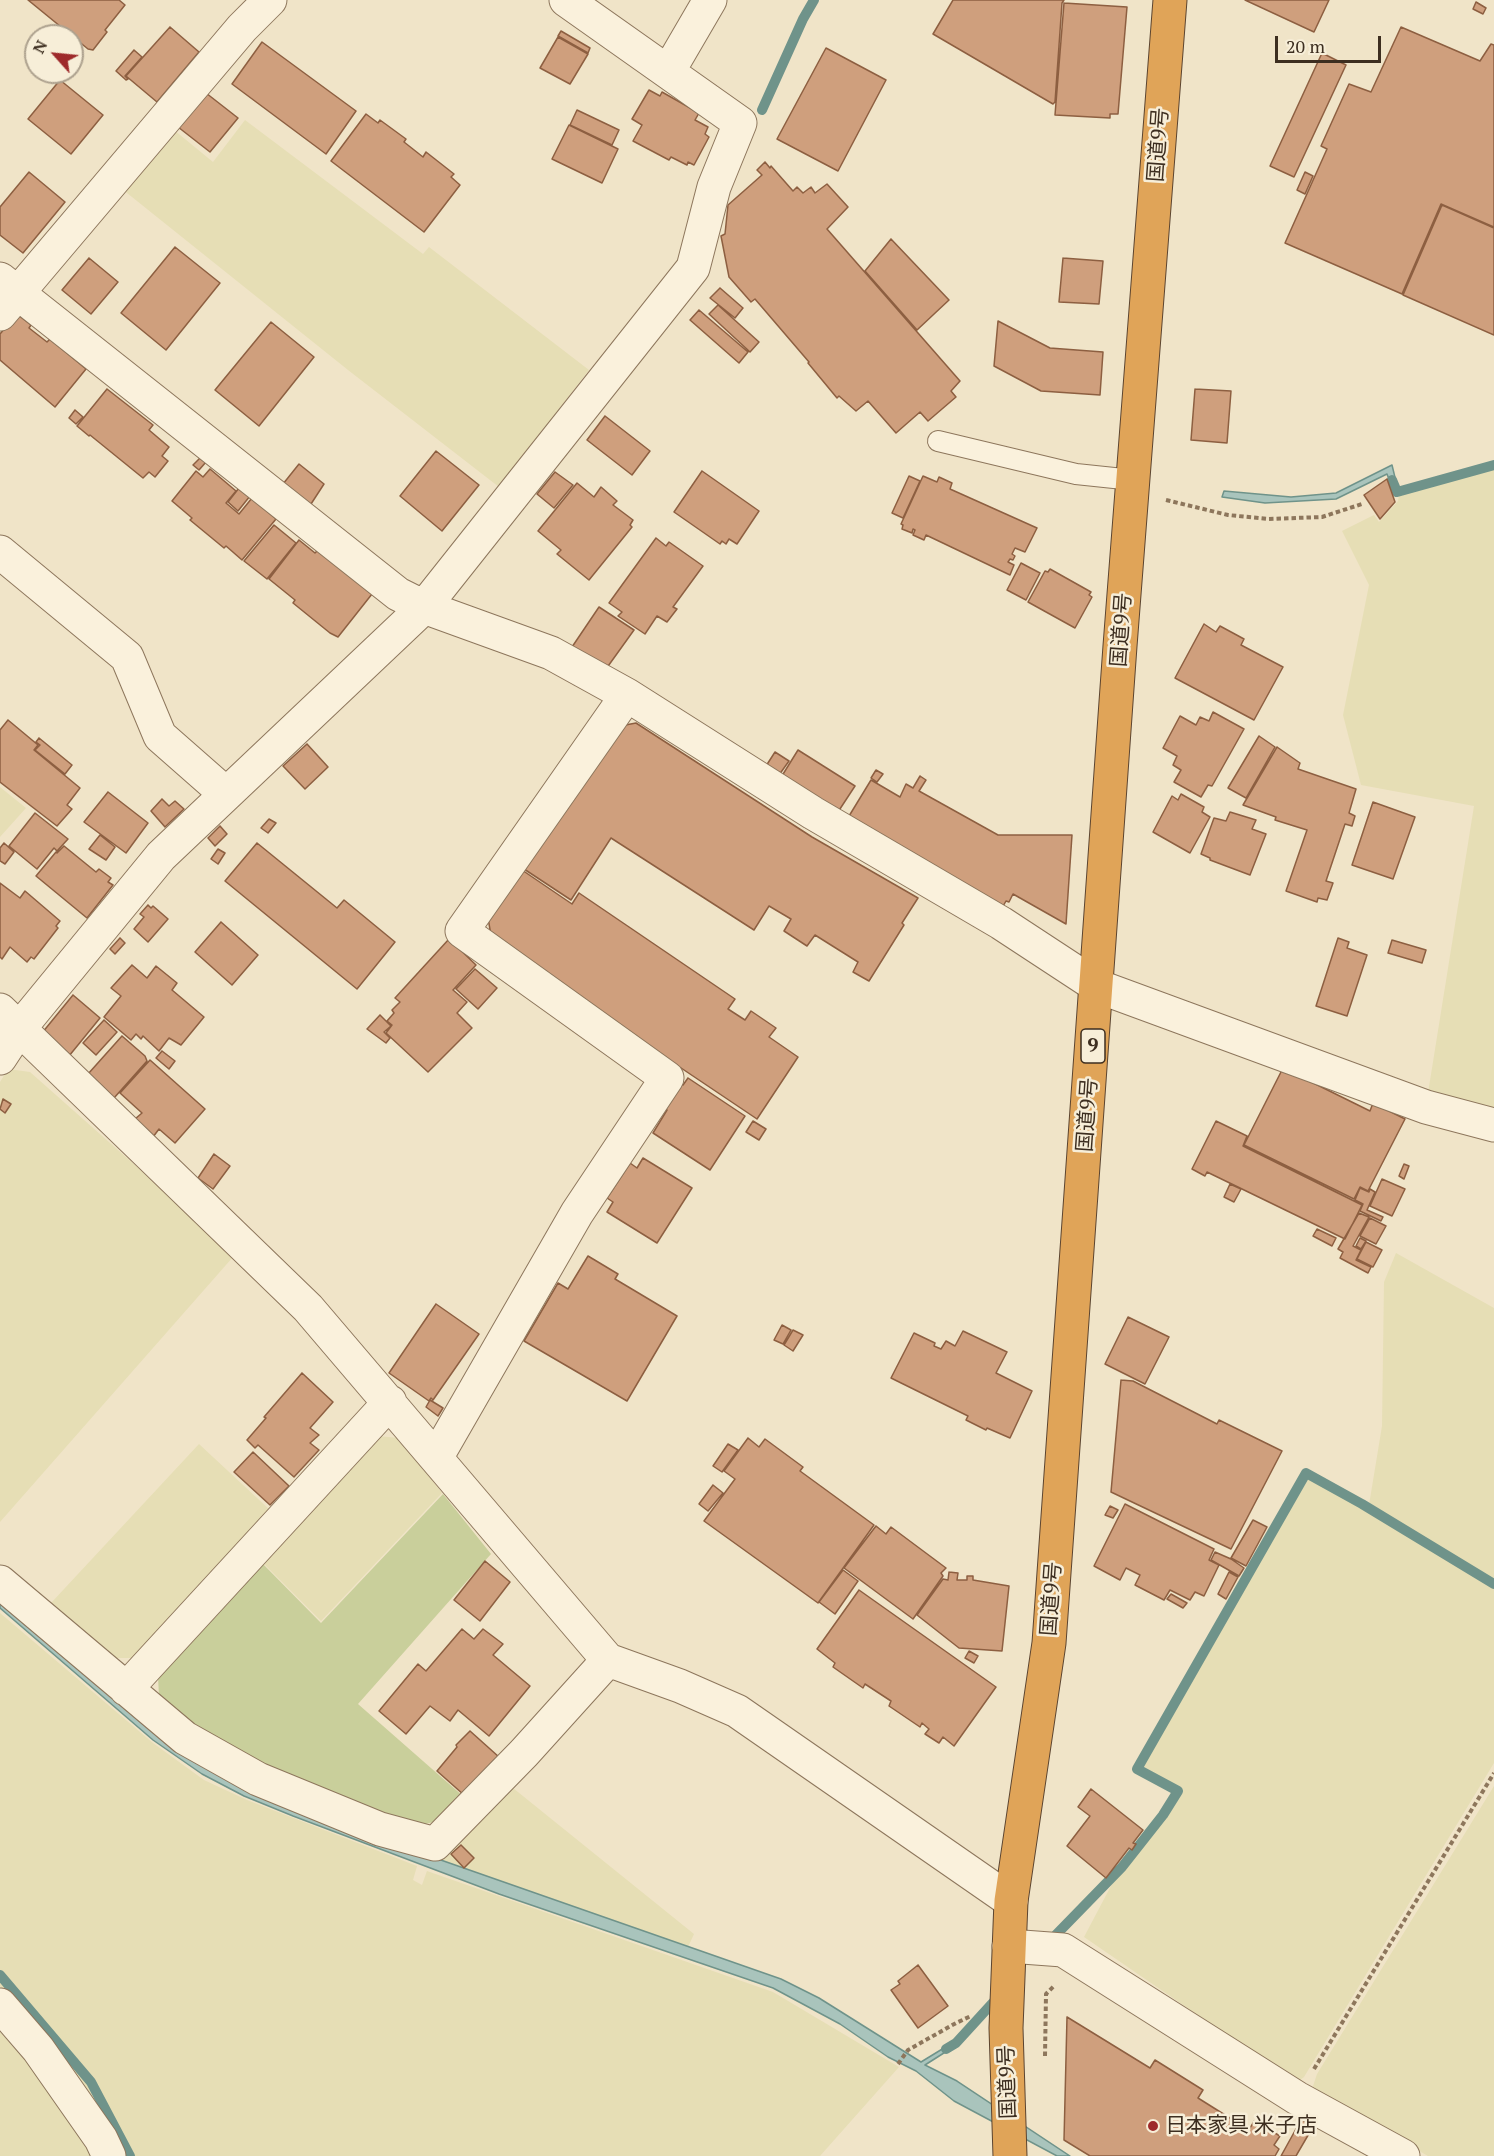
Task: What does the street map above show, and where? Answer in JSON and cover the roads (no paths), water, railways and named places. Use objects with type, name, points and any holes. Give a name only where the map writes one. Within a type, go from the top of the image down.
[{"type":"highway","name":"国道9号","points":[[1010,2156],[1007,2000],[1011,1901],[1049,1643],[1170,0]]},
{"type":"street","points":[[270,0],[242,28],[6,295],[398,594],[424,607],[550,653],[627,695],[813,813],[1002,923],[1097,986],[1426,1107],[1494,1125]]},
{"type":"street","points":[[0,1058],[9,1019],[161,856],[424,607],[693,268],[714,187],[740,123],[566,0]]},
{"type":"street","points":[[668,72],[710,0]]},
{"type":"street","points":[[0,552],[127,657],[160,736],[226,794]]},
{"type":"street","points":[[436,1458],[577,1213],[667,1078],[462,931],[627,695]]},
{"type":"street","points":[[9,1019],[308,1308],[608,1660],[680,1686],[737,1711],[1011,1901]]},
{"type":"street","points":[[126,1689],[390,1402]]},
{"type":"street","points":[[0,1582],[185,1738],[258,1779],[380,1829],[435,1844],[524,1753],[608,1660]]},
{"type":"street","points":[[1009,1946],[1063,1950],[1297,2098],[1403,2156]]},
{"type":"street","points":[[0,2006],[38,2049],[101,2139],[109,2156]]},
{"type":"lane","points":[[938,441],[1076,474],[1133,485]]},
{"type":"water","points":[[1392,465],[1399,494],[1395,495],[1387,474],[1336,499],[1265,503],[1222,497],[1224,491],[1291,497],[1336,493]]},
{"type":"water","points":[[0,1592],[295,1809],[781,1979],[819,1998],[921,2062],[957,2040],[958,2044],[925,2065],[957,2081],[1070,2156],[1057,2156],[954,2101],[916,2071],[888,2057],[840,2024],[773,1988],[499,1894],[293,1816],[244,1796],[202,1774],[153,1740],[0,1608]]},
{"type":"waterway","points":[[762,110],[803,19],[814,0]]},
{"type":"waterway","points":[[1392,480],[1397,492],[1494,465]]},
{"type":"waterway","points":[[1048,1943],[1122,1867],[1163,1815],[1178,1791],[1137,1769],[1306,1473],[1494,1584]]},
{"type":"waterway","points":[[0,1975],[91,2082],[130,2156]]},
{"type":"waterway","points":[[946,2049],[956,2043],[998,1997]]},
{"type":"place","name":"日本家具 米子店","points":[[1153,2126]]}]
